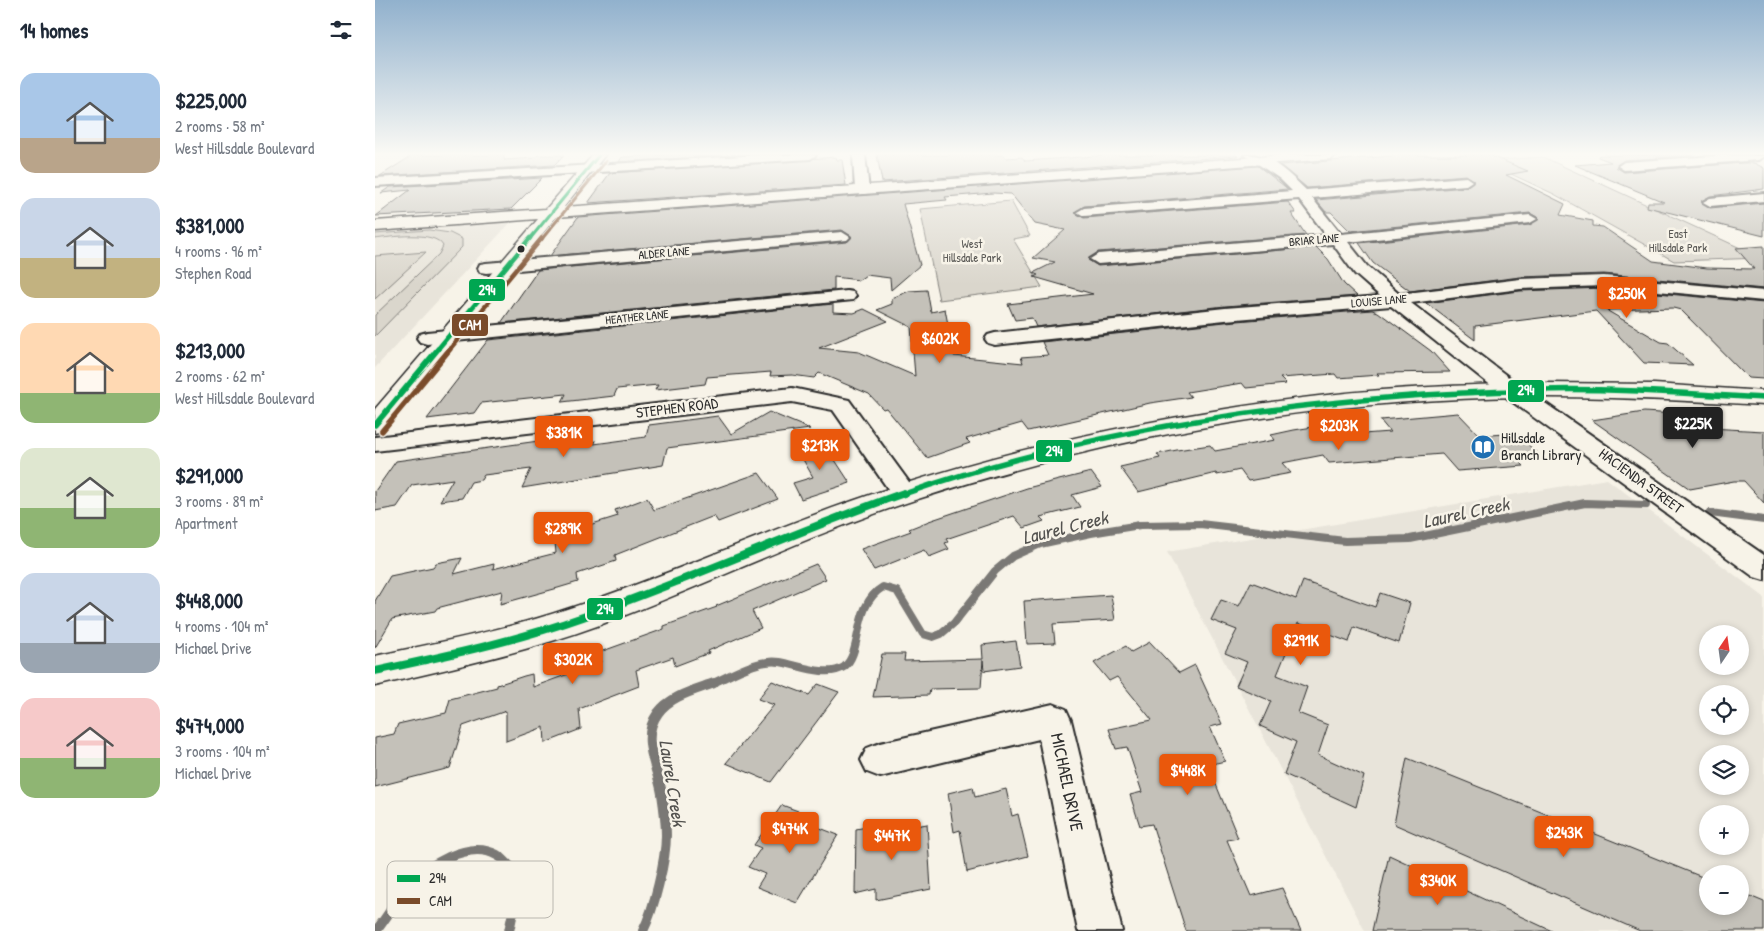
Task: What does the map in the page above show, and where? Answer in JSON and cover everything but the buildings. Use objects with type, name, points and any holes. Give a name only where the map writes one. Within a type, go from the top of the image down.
[{"type":"main road","points":[[375,425],[507,266],[556,198]]},
{"type":"main road","points":[[375,226],[745,198]]},
{"type":"main road","points":[[394,374],[486,268],[544,213]]},
{"type":"main road","points":[[375,671],[449,655],[579,618],[904,493],[1087,442],[1232,413],[1386,396],[1511,390],[1668,391],[1764,398]]},
{"type":"street","points":[[1084,212],[1259,198]]},
{"type":"street","name":"HACIENDA STREET","points":[[1306,198],[1361,270],[1395,300],[1511,390],[1764,570]]},
{"type":"street","points":[[1710,202],[1748,198]]},
{"type":"street","name":"BRIAR LANE","points":[[1098,259],[1336,239],[1530,219]]},
{"type":"street","name":"ALDER LANE","points":[[486,268],[842,237]]},
{"type":"street","name":"LOUISE LANE","points":[[995,339],[1225,314],[1395,300],[1520,284],[1604,281],[1764,296]]},
{"type":"street","name":"HEATHER LANE","points":[[427,338],[847,296]]},
{"type":"street","name":"STEPHEN ROAD","points":[[375,444],[792,395],[841,405],[904,493]]},
{"type":"street","name":"MICHAEL DRIVE","points":[[879,760],[1053,720],[1100,931]]},
{"type":"shaded area","points":[[512,221],[375,368],[375,231]]},
{"type":"shaded area","points":[[1607,479],[1764,597],[1764,931],[1365,931],[1167,552]]},
{"type":"green space","name":"East Hillsdale Park","points":[[1562,198],[1633,198],[1762,258],[1674,261]]},
{"type":"green space","name":"West Hillsdale Park","points":[[1011,201],[1030,236],[1013,239],[1042,287],[939,300],[920,209]]},
{"type":"green space","points":[[429,230],[450,233],[462,239],[462,247],[375,336],[375,315],[439,254],[443,246],[438,241],[422,236],[375,239],[375,234]]},
{"type":"green space","points":[[426,252],[375,299],[375,256]]},
{"type":"waterway","name":"Laurel Creek","points":[[711,684],[735,672],[771,661],[821,671],[837,670],[844,667],[854,651],[862,617],[867,605],[873,595],[883,587],[897,591],[923,634],[933,637],[941,634],[954,623],[995,571],[1013,556],[1040,544],[1091,533],[1140,525],[1200,524],[1345,541],[1410,539],[1585,503],[1646,505]]},
{"type":"waterway","name":"Laurel Creek","points":[[1710,513],[1764,520]]},
{"type":"waterway","name":"Laurel Creek","points":[[643,931],[659,884],[666,835],[662,794],[651,753],[650,733],[658,713],[669,702],[683,694],[714,683]]},
{"type":"waterway","name":"Laurel Creek","points":[[441,861],[474,850],[486,851],[497,855],[504,861]]},
{"type":"waterway","name":"Laurel Creek","points":[[376,931],[387,916]]},
{"type":"waterway","name":"Laurel Creek","points":[[509,931],[512,918]]},
{"type":"transit line","name":"294","points":[[375,425],[563,198]]},
{"type":"transit line","name":"CAM","points":[[382,431],[575,198]]},
{"type":"transit line","name":"294","points":[[375,671],[454,654],[558,626],[664,587],[824,522],[905,493],[1061,449],[1140,432],[1299,407],[1460,393],[1597,390],[1764,398]]},
{"type":"place","name":"Hillsdale Branch Library","points":[[1483,447]]}]
